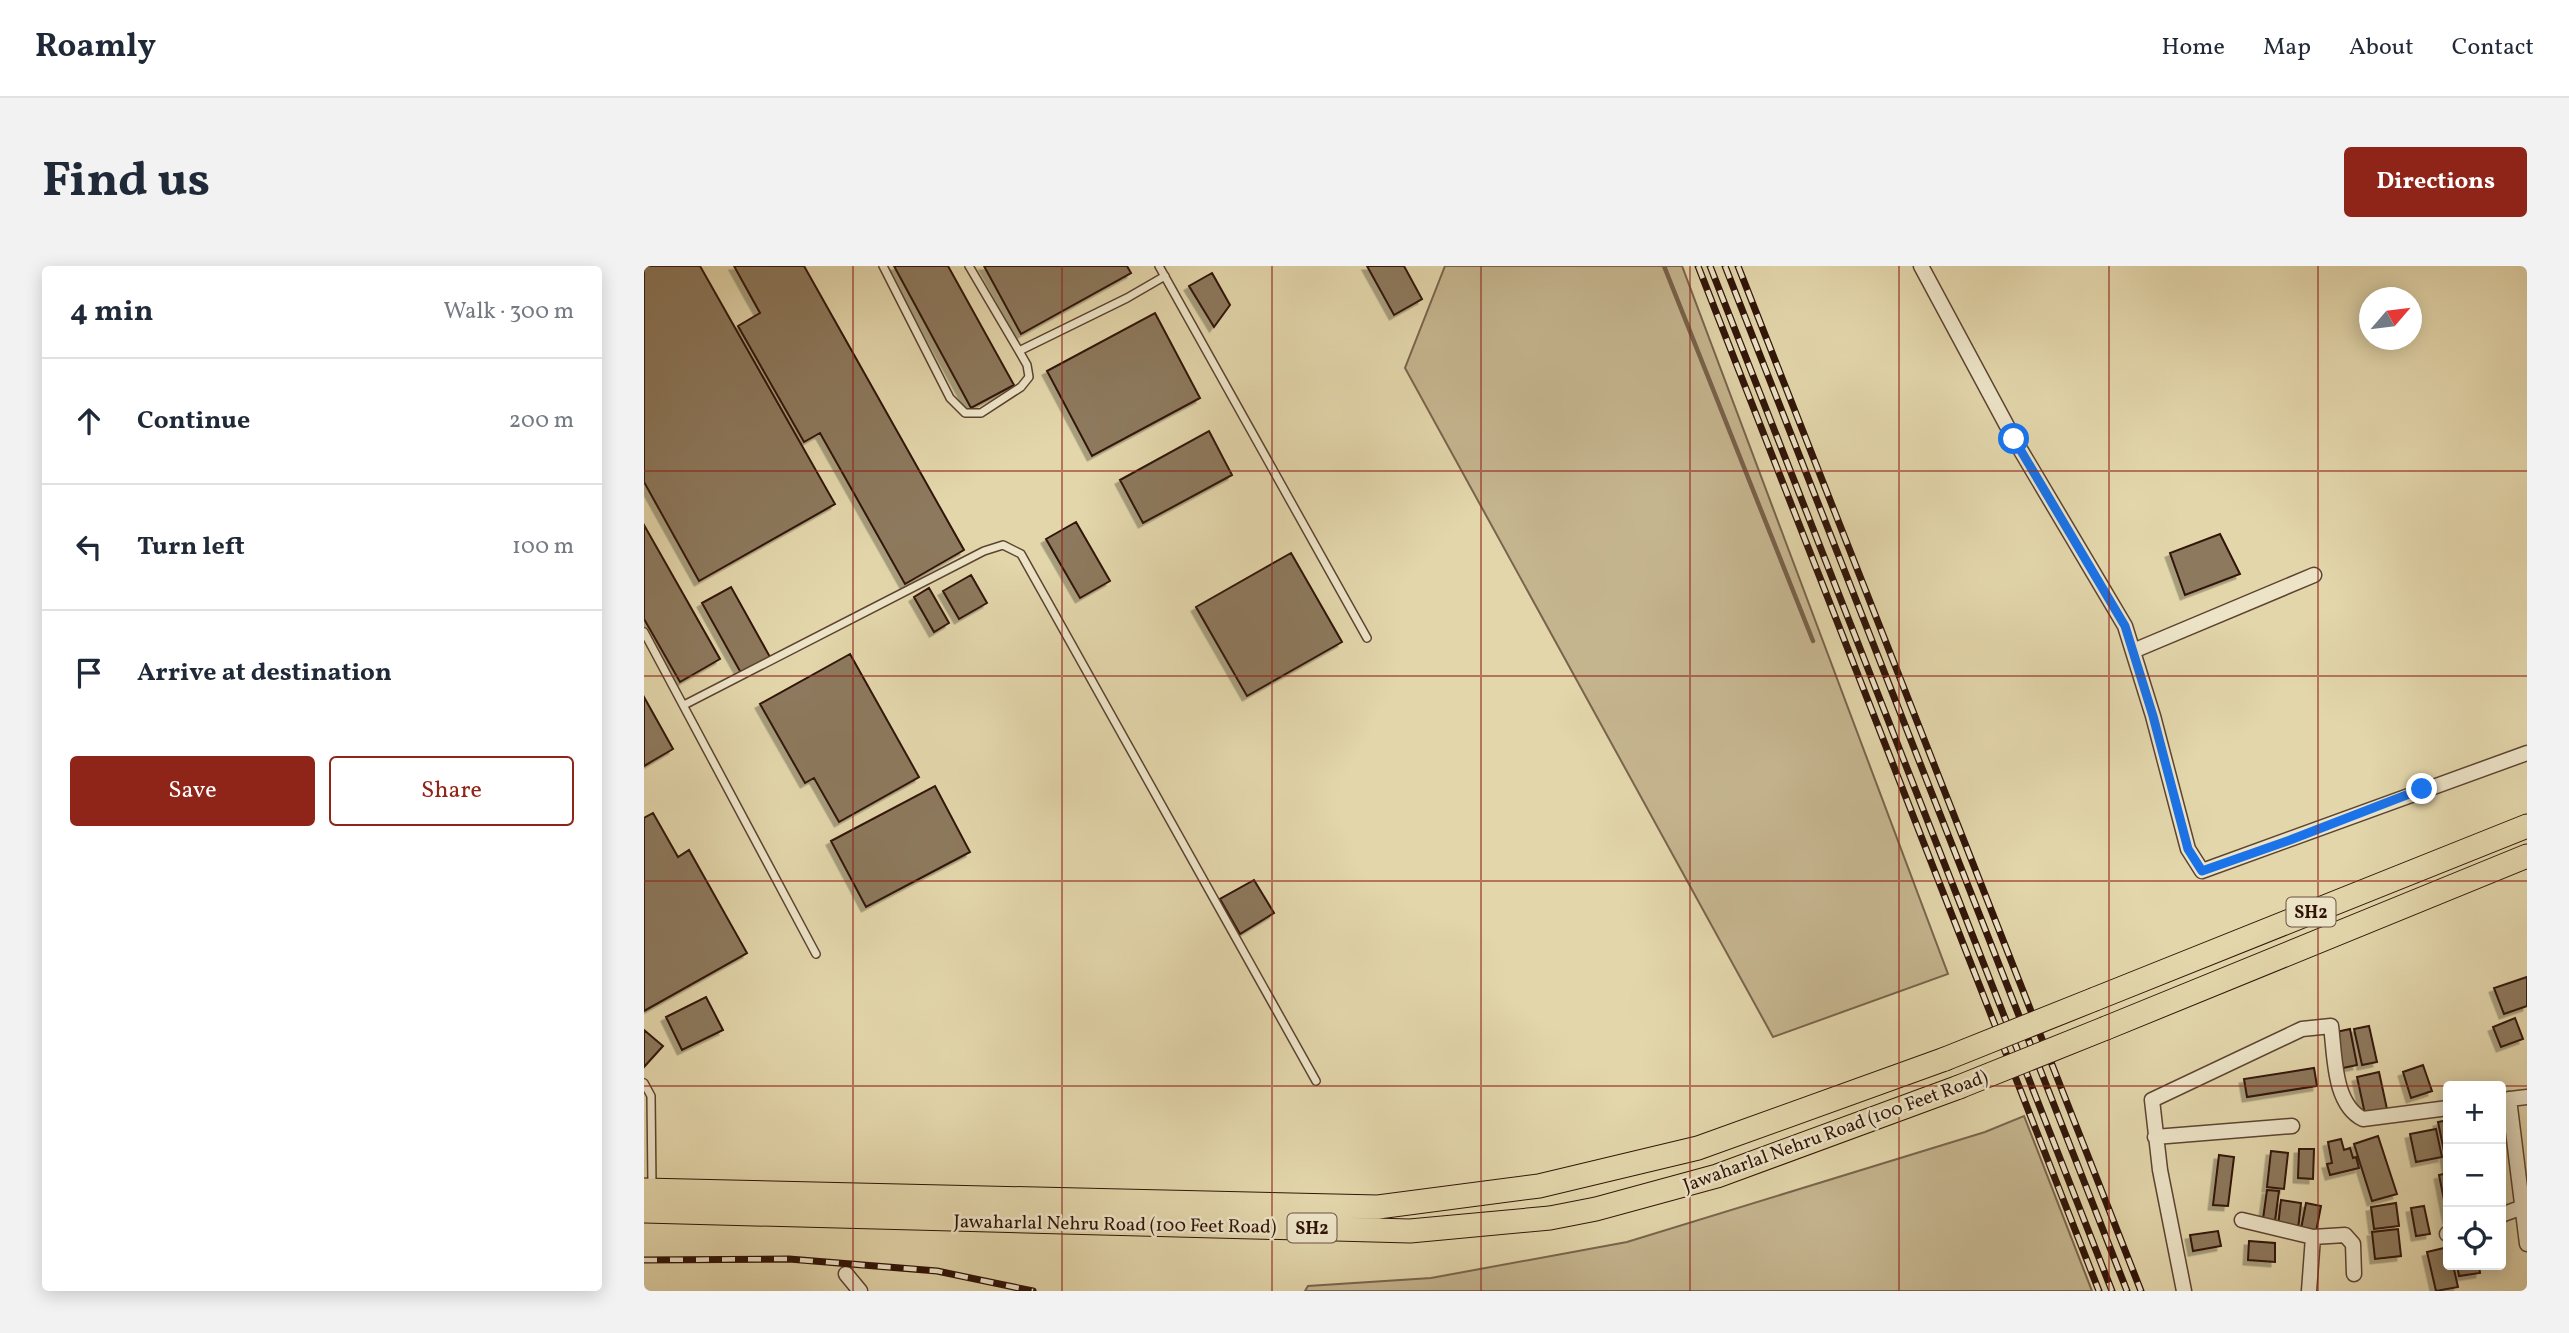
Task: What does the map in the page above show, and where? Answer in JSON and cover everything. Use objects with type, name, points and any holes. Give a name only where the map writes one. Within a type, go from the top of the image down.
[{"type":"main road","name":"Jawaharlal Nehru Road (100 Feet Road)","points":[[647,1197],[1378,1207],[1539,1185],[1698,1148],[1945,1059],[2527,826]]},
{"type":"main road","name":"Jawaharlal Nehru Road (100 Feet Road)","points":[[647,1197],[1410,1231],[1550,1218],[1596,1209],[1717,1176],[1959,1087],[2527,856]]},
{"type":"street","points":[[1921,266],[2014,439],[2125,626],[2153,716],[2188,849],[2202,871],[2527,753]]},
{"type":"street","points":[[2133,651],[2314,575]]},
{"type":"street","points":[[2183,1291],[2155,1137],[2152,1100],[2302,1030],[2331,1026],[2341,1093],[2354,1114],[2363,1119],[2443,1109]]},
{"type":"street","points":[[2506,1100],[2527,1097]]},
{"type":"street","points":[[2506,1106],[2527,1244]]},
{"type":"street","points":[[2155,1137],[2292,1126]]},
{"type":"street","points":[[2506,1213],[2523,1207]]},
{"type":"street","points":[[2242,1220],[2313,1237],[2345,1235],[2353,1244],[2354,1274]]},
{"type":"street","points":[[2309,1291],[2313,1237]]},
{"type":"street","points":[[846,1274],[860,1291]]},
{"type":"lane","points":[[883,266],[950,398],[965,413],[981,413],[1021,387],[1029,377],[1027,365],[969,266]]},
{"type":"lane","points":[[1159,266],[1367,638]]},
{"type":"lane","points":[[1019,351],[1127,298],[1165,276]]},
{"type":"lane","points":[[684,705],[984,551],[1003,545],[1021,554],[1316,1081]]},
{"type":"lane","points":[[644,632],[816,954]]},
{"type":"lane","points":[[644,1083],[652,1109],[652,1163],[647,1197]]},
{"type":"shaded area","points":[[1445,266],[1682,266],[1948,974],[1773,1037],[1405,368]]},
{"type":"shaded area","points":[[2024,1116],[2092,1291],[1305,1291],[1308,1286],[1431,1278],[1627,1242],[1985,1132]]},
{"type":"building","points":[[644,266],[700,266],[835,504],[699,581],[644,482]]},
{"type":"building","points":[[734,266],[804,266],[964,550],[905,584],[820,433],[804,442],[738,326],[760,313]]},
{"type":"building","points":[[894,266],[948,266],[1014,385],[971,408]]},
{"type":"building","points":[[984,266],[1127,266],[1131,273],[1021,334]]},
{"type":"building","points":[[1367,266],[1404,266],[1422,299],[1394,315]]},
{"type":"building","points":[[1212,273],[1230,305],[1214,327],[1189,286]]},
{"type":"building","points":[[1155,313],[1200,398],[1092,456],[1047,371]]},
{"type":"building","points":[[1209,431],[1232,475],[1143,523],[1120,480]]},
{"type":"building","points":[[1076,522],[1110,581],[1080,598],[1046,539]]},
{"type":"building","points":[[644,525],[720,659],[680,682],[644,619]]},
{"type":"building","points":[[2220,534],[2240,574],[2185,595],[2170,553]]},
{"type":"building","points":[[1291,553],[1342,642],[1247,696],[1196,607]]},
{"type":"building","points":[[971,575],[987,603],[959,619],[943,591]]},
{"type":"building","points":[[731,587],[770,657],[741,673],[702,603]]},
{"type":"building","points":[[929,588],[949,623],[934,632],[914,597]]},
{"type":"building","points":[[850,654],[919,777],[839,822],[814,778],[805,783],[760,704]]},
{"type":"building","points":[[644,697],[673,749],[644,766]]},
{"type":"building","points":[[935,786],[970,852],[866,907],[831,841]]},
{"type":"building","points":[[653,813],[678,857],[689,850],[747,953],[644,1011],[644,818]]},
{"type":"building","points":[[1254,880],[1274,913],[1240,934],[1220,899]]},
{"type":"building","points":[[2527,977],[2527,1006],[2504,1014],[2494,988]]},
{"type":"building","points":[[706,997],[723,1030],[682,1050],[666,1017]]},
{"type":"building","points":[[2515,1018],[2523,1039],[2501,1047],[2493,1027]]},
{"type":"building","points":[[2369,1026],[2377,1062],[2362,1065],[2354,1029]]},
{"type":"building","points":[[2350,1029],[2357,1065],[2343,1068],[2336,1032]]},
{"type":"building","points":[[644,1030],[663,1046],[644,1067]]},
{"type":"building","points":[[2423,1065],[2432,1091],[2411,1098],[2403,1072]]},
{"type":"building","points":[[2314,1068],[2317,1086],[2247,1097],[2244,1079]]},
{"type":"building","points":[[2379,1072],[2387,1109],[2365,1114],[2357,1077]]},
{"type":"building","points":[[2443,1121],[2443,1146],[2438,1122]]},
{"type":"building","points":[[2436,1129],[2442,1157],[2416,1162],[2410,1134]]},
{"type":"building","points":[[2378,1136],[2397,1194],[2372,1201],[2354,1144]]},
{"type":"building","points":[[2341,1139],[2344,1150],[2350,1148],[2353,1158],[2356,1157],[2359,1168],[2330,1175],[2327,1164],[2332,1163],[2328,1142]]},
{"type":"building","points":[[2299,1149],[2314,1149],[2313,1179],[2298,1178]]},
{"type":"building","points":[[2271,1151],[2288,1153],[2284,1189],[2267,1187]]},
{"type":"building","points":[[2219,1155],[2234,1157],[2228,1206],[2213,1205]]},
{"type":"building","points":[[2443,1174],[2443,1195],[2439,1175]]},
{"type":"building","points":[[2267,1190],[2279,1191],[2275,1221],[2263,1219]]},
{"type":"building","points":[[2281,1200],[2301,1203],[2298,1229],[2278,1226]]},
{"type":"building","points":[[2306,1203],[2321,1206],[2316,1232],[2301,1229]]},
{"type":"building","points":[[2396,1203],[2399,1226],[2374,1229],[2371,1207]]},
{"type":"building","points":[[2424,1206],[2430,1234],[2416,1236],[2411,1208]]},
{"type":"building","points":[[2398,1229],[2401,1256],[2375,1259],[2372,1232]]},
{"type":"building","points":[[2218,1231],[2221,1246],[2193,1251],[2190,1235]]},
{"type":"building","points":[[2249,1241],[2275,1243],[2275,1262],[2248,1260]]},
{"type":"building","points":[[2443,1248],[2443,1270],[2454,1270],[2458,1287],[2436,1291],[2427,1252]]},
{"type":"building","points":[[2458,1270],[2480,1270],[2480,1273],[2459,1276]]},
{"type":"waterway","points":[[1664,266],[1813,641]]},
{"type":"railway","points":[[1698,266],[2099,1291]]},
{"type":"railway","points":[[1710,266],[2112,1291]]},
{"type":"railway","points":[[1725,266],[2127,1291]]},
{"type":"railway","points":[[1738,266],[2141,1291]]},
{"type":"railway","points":[[644,1260],[789,1259],[937,1271],[1033,1291]]},
{"type":"route","points":[[2014,439],[2125,626],[2153,716],[2188,849],[2202,871],[2422,789]]}]
